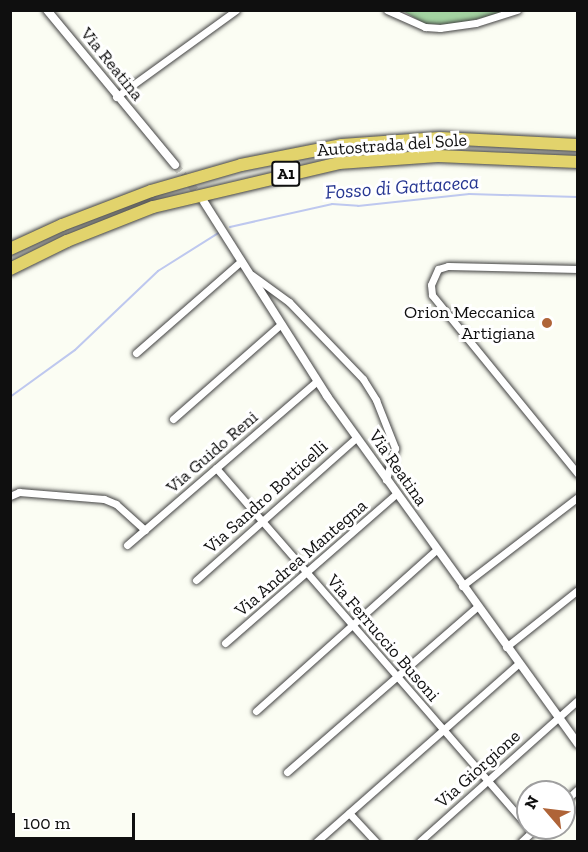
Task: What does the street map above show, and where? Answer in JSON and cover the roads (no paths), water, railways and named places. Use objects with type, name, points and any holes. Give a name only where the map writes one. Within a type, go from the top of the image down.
[{"type":"highway","name":"Autostrada del Sole","points":[[10,249],[62,225],[151,191],[241,165],[342,145],[440,138],[578,145]]},
{"type":"highway","name":"Autostrada del Sole","points":[[10,269],[67,241],[153,207],[339,163],[438,156],[578,162]]},
{"type":"street","name":"Via Reatina","points":[[47,10],[116,97],[175,165]]},
{"type":"street","points":[[116,97],[236,10]]},
{"type":"street","points":[[387,10],[425,27],[441,28],[476,23],[517,10]]},
{"type":"street","name":"Via Reatina","points":[[204,202],[317,381],[356,438],[578,744]]},
{"type":"street","points":[[136,353],[242,261]]},
{"type":"street","points":[[578,269],[448,266],[438,269],[431,285],[432,295],[578,474]]},
{"type":"street","points":[[249,273],[289,302],[363,379],[376,400],[395,448],[386,480]]},
{"type":"street","points":[[173,419],[281,324]]},
{"type":"street","name":"Via Guido Reni","points":[[127,545],[317,381]]},
{"type":"street","name":"Via Sandro Botticelli","points":[[196,580],[356,438]]},
{"type":"street","name":"Via Ferruccio Busoni","points":[[216,468],[516,812]]},
{"type":"street","points":[[10,496],[19,492],[104,499],[116,504],[145,530]]},
{"type":"street","name":"Via Andrea Mantegna","points":[[225,644],[396,494]]},
{"type":"street","points":[[462,586],[578,497]]},
{"type":"street","points":[[256,711],[436,550]]},
{"type":"street","points":[[506,647],[578,590]]},
{"type":"street","points":[[287,772],[477,607]]},
{"type":"street","points":[[316,842],[518,664]]},
{"type":"street","name":"Via Giorgione","points":[[419,842],[578,700]]},
{"type":"street","points":[[349,813],[376,842]]},
{"type":"waterway","name":"Fosso di Gattaceca","points":[[230,227],[332,204],[358,206],[469,194],[578,197]]},
{"type":"waterway","name":"Fosso di Gattaceca","points":[[10,397],[75,350],[158,271],[220,232]]},
{"type":"tunnel","points":[[175,165],[202,199]]},
{"type":"place","name":"Orion Meccanica Artigiana","points":[[547,323]]}]
